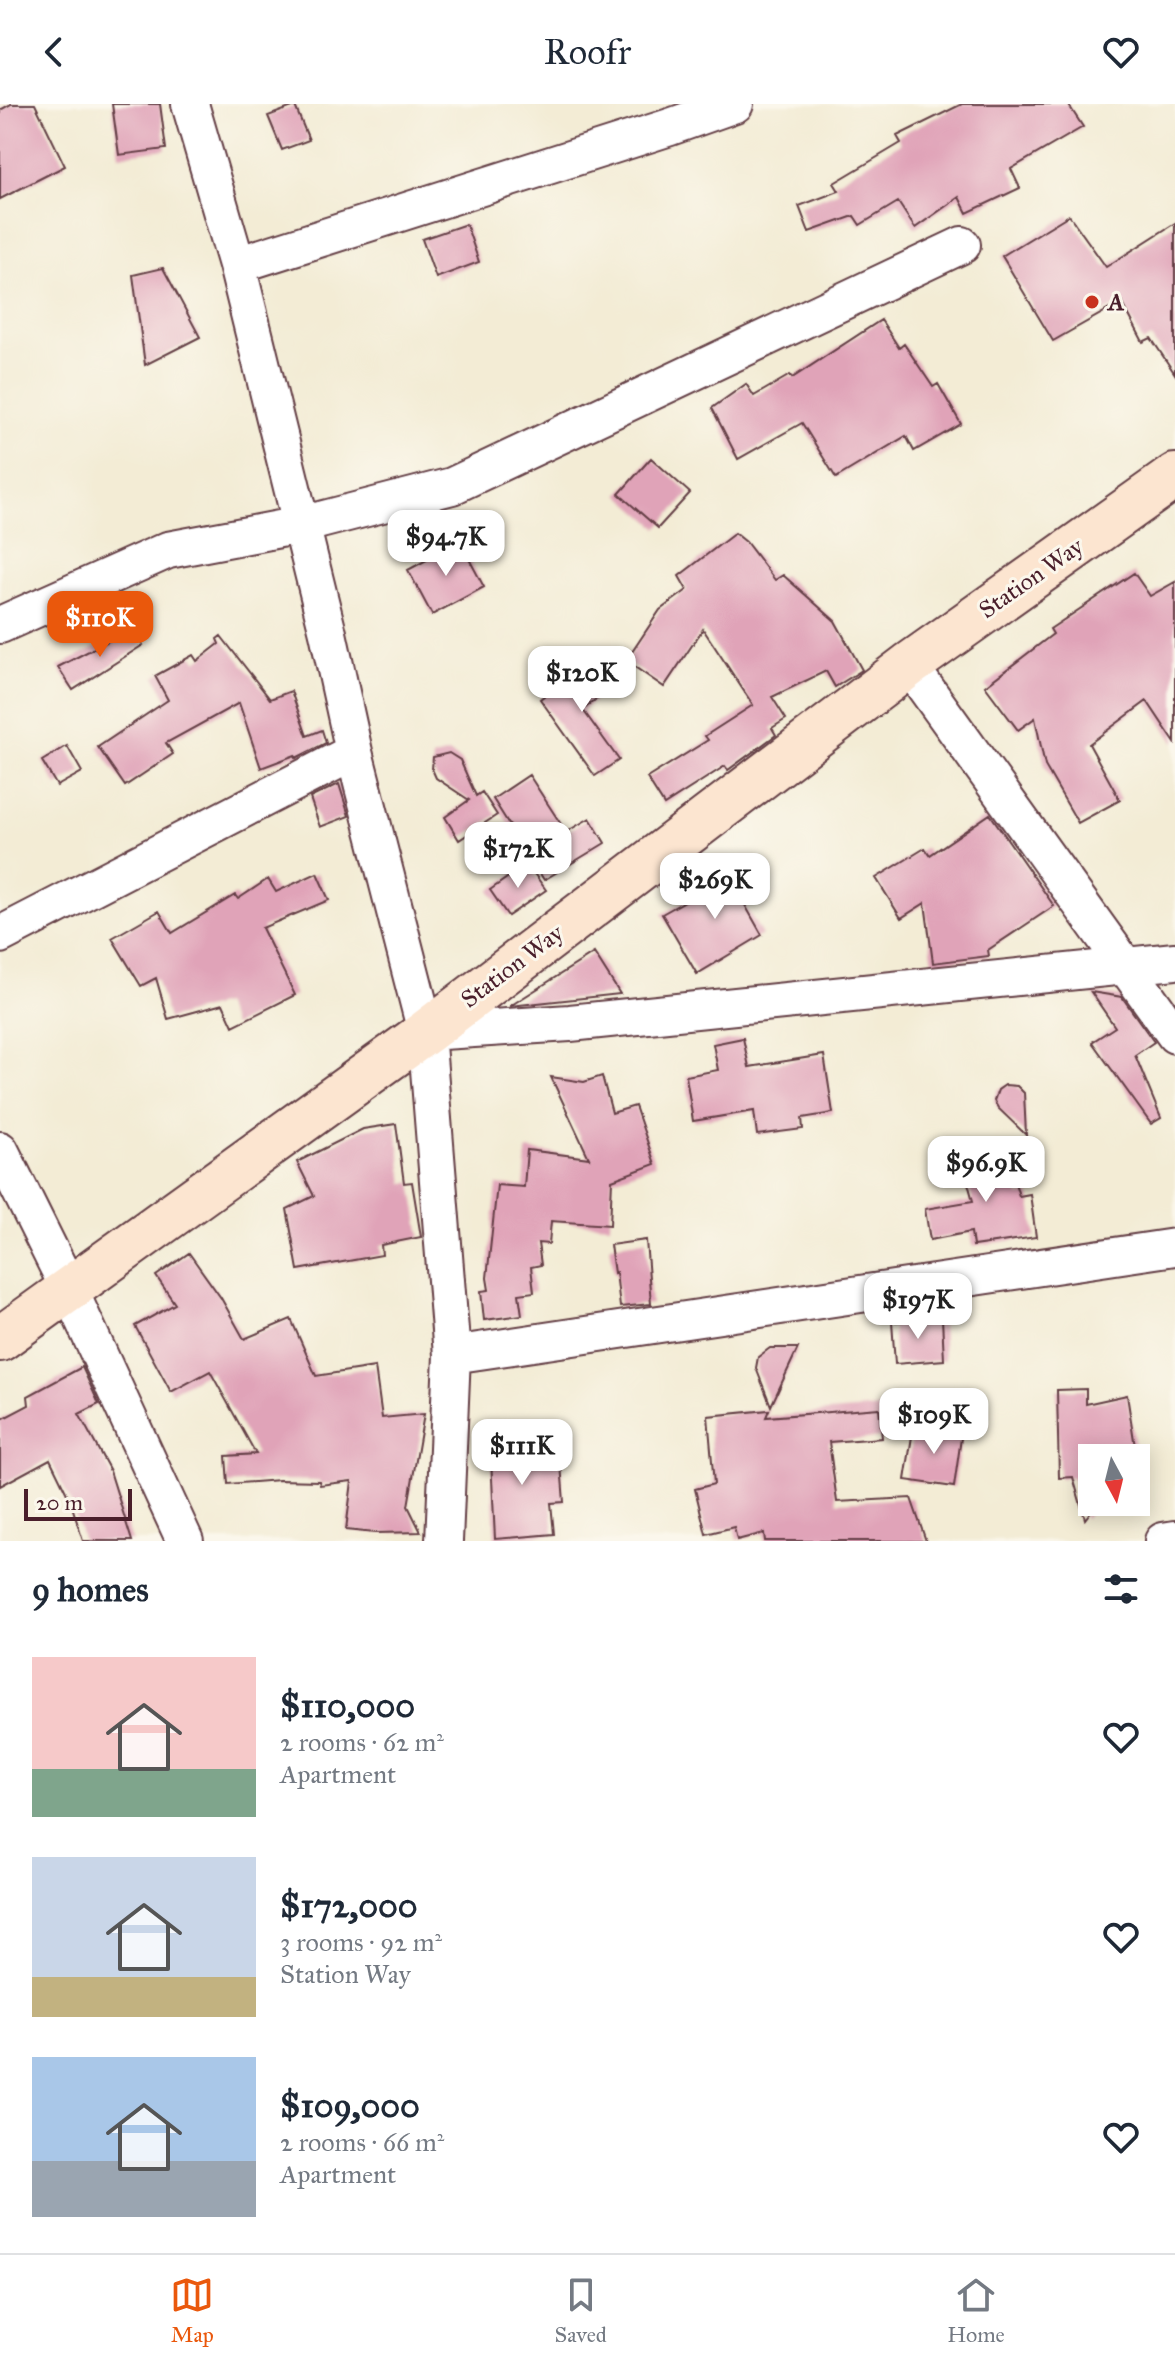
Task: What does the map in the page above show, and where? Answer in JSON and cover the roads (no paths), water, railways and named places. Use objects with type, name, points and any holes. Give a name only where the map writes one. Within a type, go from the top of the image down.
[{"type":"main road","name":"Station Way","points":[[0,1339],[426,1032],[909,665],[1175,476]]},
{"type":"street","points":[[190,104],[237,265],[354,752],[426,1032],[452,1355],[444,1541]]},
{"type":"street","points":[[237,265],[735,104]]},
{"type":"street","points":[[0,625],[168,550],[301,525],[452,486],[962,245]]},
{"type":"street","points":[[909,665],[1175,1035]]},
{"type":"street","points":[[0,935],[354,752]]},
{"type":"street","points":[[426,1032],[570,1023],[1175,961]]},
{"type":"street","points":[[0,1150],[69,1289],[185,1541]]},
{"type":"street","points":[[452,1355],[1175,1247]]},
{"type":"street","points":[[1163,1541],[1175,1539]]},
{"type":"place","name":"A","points":[[1092,302]]}]
